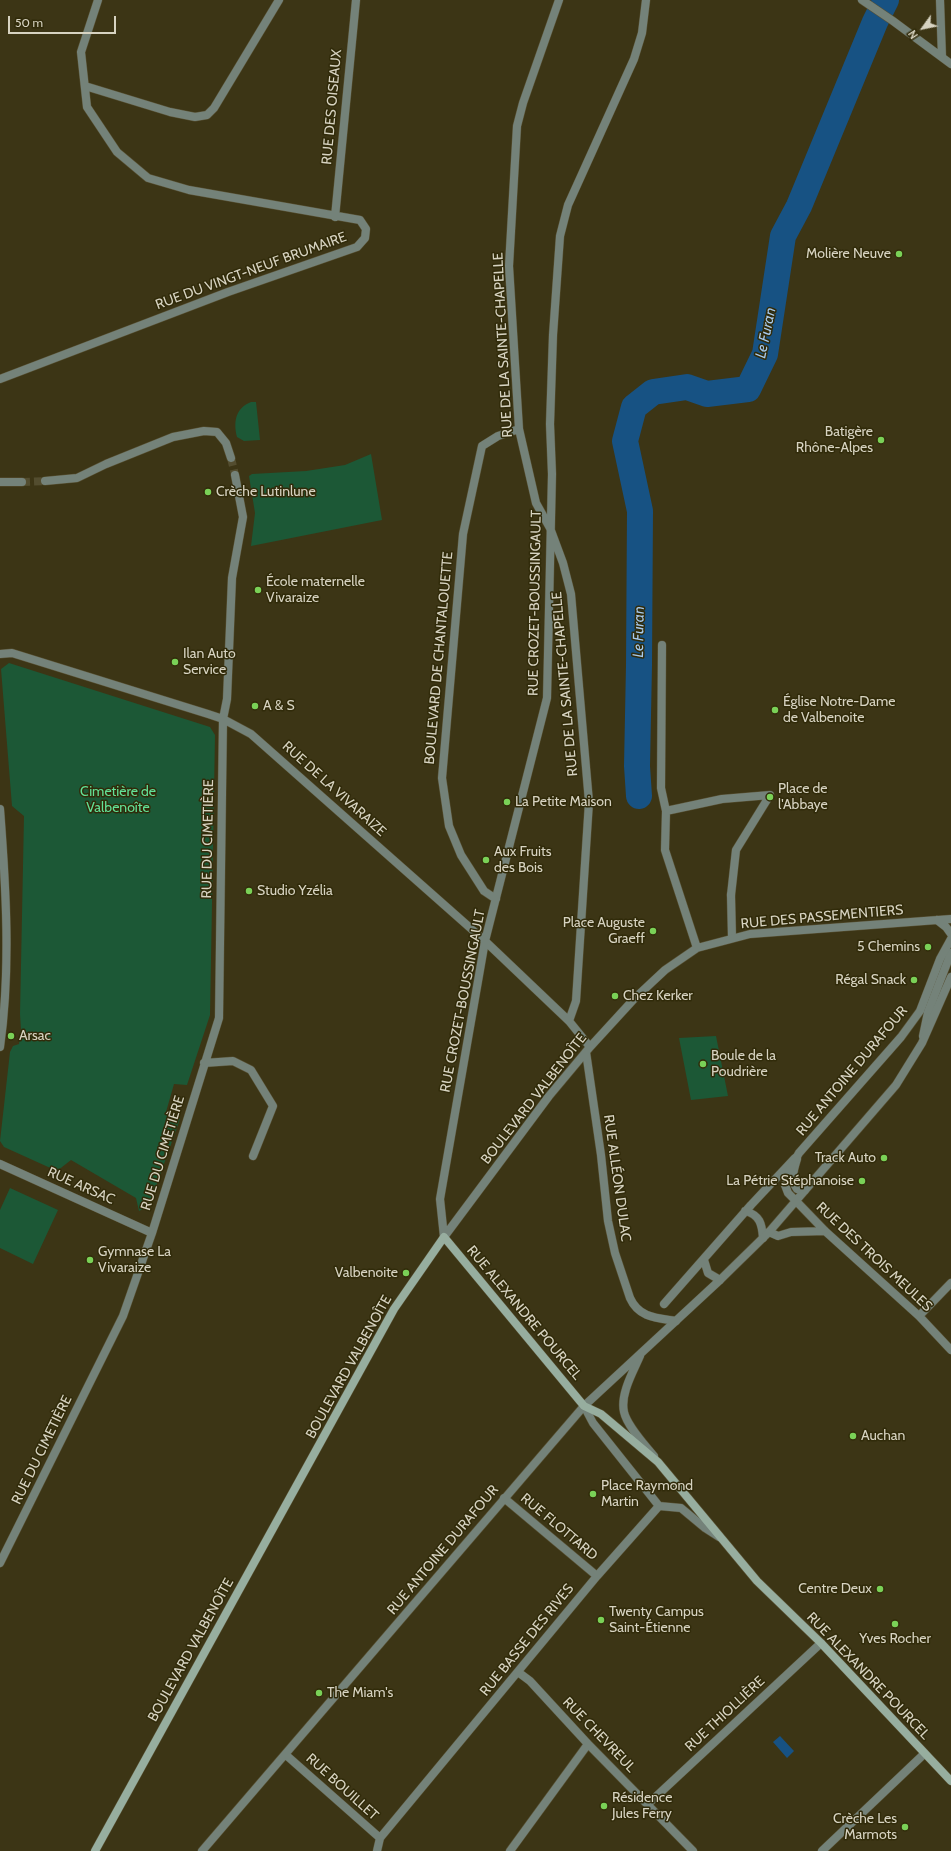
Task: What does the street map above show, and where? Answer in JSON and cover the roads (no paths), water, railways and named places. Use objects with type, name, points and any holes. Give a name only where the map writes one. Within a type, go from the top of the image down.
[{"type":"main road","name":"RUE ALEXANDRE POURCEL","points":[[444,1237],[584,1406],[601,1414],[658,1462],[757,1581],[821,1643],[951,1781]]},
{"type":"main road","name":"BOULEVARD VALBENOÎTE","points":[[95,1851],[394,1309],[444,1237]]},
{"type":"street","name":"RUE DU VINGT-NEUF BRUMAIRE","points":[[0,379],[220,295],[357,247],[365,238],[366,229],[360,220],[335,217],[189,190],[148,178],[117,152],[87,107],[81,52],[98,0]]},
{"type":"street","points":[[85,86],[170,112],[195,117],[207,115],[214,108],[279,0]]},
{"type":"street","name":"RUE DES OISEAUX","points":[[335,217],[356,0]]},
{"type":"street","name":"RUE DE LA SAINTE-CHAPELLE","points":[[559,0],[523,103],[517,126],[509,266],[519,428],[536,504],[550,528],[572,594],[589,802],[576,1001],[569,1020]]},
{"type":"street","name":"RUE CROZET-BOUSSINGAULT","points":[[444,1237],[440,1199],[485,941],[547,698],[552,474],[550,424],[553,335],[560,236],[568,205],[634,59],[642,33],[646,0]]},
{"type":"street","points":[[862,0],[951,64]]},
{"type":"street","points":[[940,0],[942,57]]},
{"type":"street","name":"BOULEVARD DE CHANTALOUETTE","points":[[496,899],[484,891],[461,855],[449,826],[442,778],[463,534],[480,453],[482,446],[498,436],[519,428]]},
{"type":"street","points":[[45,481],[77,478],[106,464],[173,437],[204,431],[217,432],[226,443],[231,458]]},
{"type":"street","name":"RUE DU CIMETIÈRE","points":[[0,1563],[123,1316],[152,1233],[219,1018],[223,719],[227,699],[232,578],[242,517],[235,475]]},
{"type":"street","points":[[0,482],[22,482]]},
{"type":"street","points":[[662,645],[661,788],[666,812],[665,850],[697,948]]},
{"type":"street","name":"RUE DE LA VIVARAIZE","points":[[0,654],[12,653],[223,719],[251,734],[485,941],[569,1020],[588,1049]]},
{"type":"street","points":[[666,812],[722,799],[770,795],[736,850],[731,895],[732,938]]},
{"type":"street","points":[[0,810],[6,935],[4,1012],[0,1047]]},
{"type":"street","name":"RUE DES PASSEMENTIERS","points":[[697,948],[750,934],[951,919]]},
{"type":"street","points":[[936,920],[946,927],[951,934]]},
{"type":"street","name":"RUE ANTOINE DURAFOUR","points":[[664,1304],[901,1037],[920,1011],[940,959],[951,939]]},
{"type":"street","name":"BOULEVARD VALBENOÎTE","points":[[444,1237],[549,1096],[588,1049],[634,999],[665,970],[697,948]]},
{"type":"street","points":[[922,1042],[928,1012],[951,953]]},
{"type":"street","name":"RUE ANTOINE DURAFOUR","points":[[202,1851],[286,1755],[584,1406],[720,1280],[766,1235],[896,1085],[922,1042],[951,978]]},
{"type":"street","name":"RUE ALLÉON DULAC","points":[[588,1049],[608,1221],[615,1253],[633,1305],[642,1314],[676,1321]]},
{"type":"street","points":[[204,1063],[233,1061],[251,1070],[273,1106],[253,1156]]},
{"type":"street","name":"RUE ANTOINE DURAFOUR","points":[[799,1153],[793,1174],[793,1180],[796,1188],[805,1190]]},
{"type":"street","name":"RUE ANTOINE DURAFOUR","points":[[796,1201],[788,1193],[785,1185],[790,1169],[799,1153]]},
{"type":"street","name":"RUE ARSAC","points":[[0,1164],[152,1233]]},
{"type":"street","name":"RUE DES TROIS MEULES","points":[[796,1201],[825,1230],[919,1316],[951,1350]]},
{"type":"street","points":[[745,1211],[755,1215],[760,1221],[766,1235],[778,1236],[791,1232],[825,1230]]},
{"type":"street","points":[[704,1260],[708,1273],[720,1280]]},
{"type":"street","points":[[919,1316],[951,1283]]},
{"type":"street","name":"RUE ALEXANDRE POURCEL","points":[[642,1353],[629,1380],[624,1400],[624,1412],[635,1431],[658,1462]]},
{"type":"street","name":"RUE ALEXANDRE POURCEL","points":[[584,1406],[593,1423],[659,1506]]},
{"type":"street","name":"RUE FLOTTARD","points":[[504,1498],[597,1576]]},
{"type":"street","points":[[659,1506],[681,1508],[705,1528],[721,1538]]},
{"type":"street","name":"RUE BASSE DES RIVES","points":[[377,1851],[380,1838],[597,1576],[659,1506]]},
{"type":"street","name":"RUE THIOLLIÈRE","points":[[648,1804],[821,1643]]},
{"type":"street","name":"RUE CHEVREUL","points":[[518,1672],[530,1681],[588,1744],[693,1851]]},
{"type":"street","points":[[510,1851],[588,1744]]},
{"type":"street","points":[[822,1851],[924,1754]]},
{"type":"street","name":"RUE BOUILLET","points":[[286,1755],[380,1838]]},
{"type":"water","points":[[780,1736],[794,1751],[787,1758],[773,1742]]},
{"type":"waterway","name":"Le Furan","points":[[639,796],[637,766],[640,511],[625,441],[634,407],[653,392],[687,387],[707,394],[748,389],[765,354],[783,236],[799,206],[875,22],[886,0]]},
{"type":"tunnel","points":[[231,458],[235,475]]},
{"type":"tunnel","points":[[22,482],[45,481]]},
{"type":"place","name":"Molière Neuve","points":[[899,254]]},
{"type":"place","name":"Batigère Rhône-Alpes","points":[[881,440]]},
{"type":"place","name":"Crèche Lutinlune","points":[[208,492]]},
{"type":"place","name":"École maternelle Vivaraize","points":[[258,590]]},
{"type":"place","name":"Ilan Auto Service","points":[[175,662]]},
{"type":"place","name":"A & S","points":[[255,706]]},
{"type":"place","name":"Église Notre-Dame de Valbenoite","points":[[775,710]]},
{"type":"place","name":"Place de l'Abbaye","points":[[770,797]]},
{"type":"place","name":"La Petite Maison","points":[[507,802]]},
{"type":"place","name":"Aux Fruits des Bois","points":[[486,860]]},
{"type":"place","name":"Studio Yzélia","points":[[249,891]]},
{"type":"place","name":"Place Auguste Graeff","points":[[653,931]]},
{"type":"place","name":"5 Chemins","points":[[928,947]]},
{"type":"place","name":"Régal Snack","points":[[914,980]]},
{"type":"place","name":"Chez Kerker","points":[[615,996]]},
{"type":"place","name":"Arsac","points":[[11,1036]]},
{"type":"place","name":"Boule de la Poudrière","points":[[703,1064]]},
{"type":"place","name":"Track Auto","points":[[884,1158]]},
{"type":"place","name":"La Pétrie Stéphanoise","points":[[862,1181]]},
{"type":"place","name":"Gymnase La Vivaraize","points":[[90,1260]]},
{"type":"place","name":"Valbenoite","points":[[406,1273]]},
{"type":"place","name":"Auchan","points":[[853,1436]]},
{"type":"place","name":"Place Raymond Martin","points":[[593,1494]]},
{"type":"place","name":"Centre Deux","points":[[880,1589]]},
{"type":"place","name":"Twenty Campus Saint-Étienne","points":[[601,1620]]},
{"type":"place","name":"Yves Rocher","points":[[895,1624]]},
{"type":"place","name":"The Miam's","points":[[319,1693]]},
{"type":"place","name":"Résidence Jules Ferry","points":[[604,1806]]},
{"type":"place","name":"Crèche Les Marmots","points":[[905,1827]]},
{"type":"park label","name":"Cimetière de Valbenoîte","points":[[118,800]]}]
